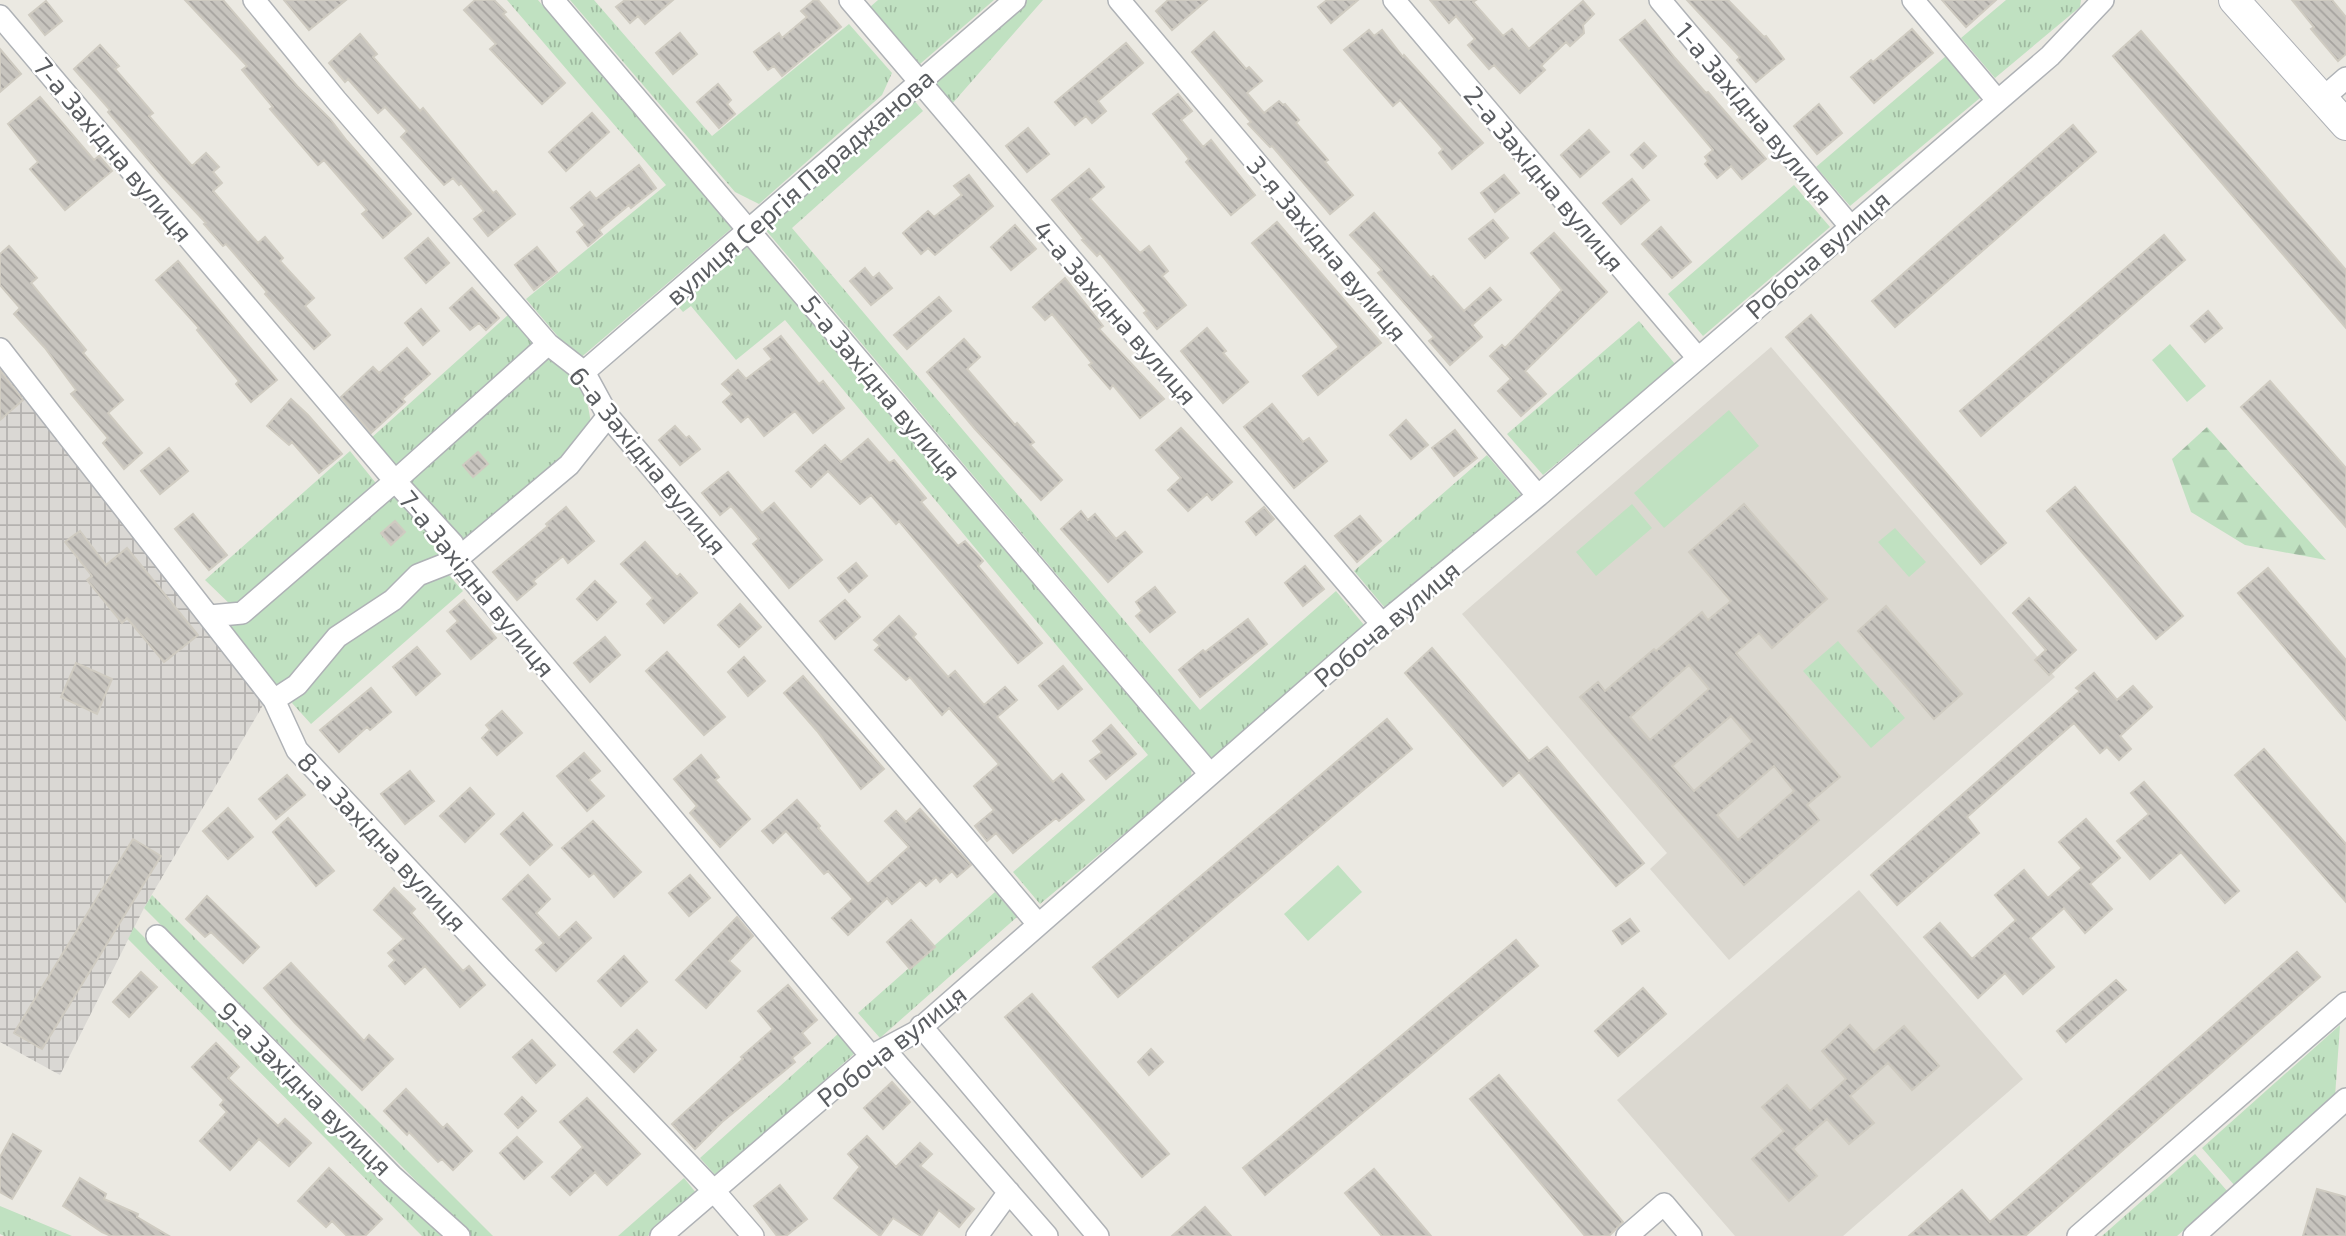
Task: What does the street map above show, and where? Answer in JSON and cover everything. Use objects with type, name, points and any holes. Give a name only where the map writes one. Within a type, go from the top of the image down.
[{"type":"street","name":"6-а Західна вулиця","points":[[254,0],[336,100],[548,344],[584,372],[608,416],[1038,924]]},
{"type":"street","name":"5-а Західна вулиця","points":[[552,0],[1210,774]]},
{"type":"street","name":"4-а Західна вулиця","points":[[850,0],[1382,624]]},
{"type":"street","name":"вулиця Сергія Параджанова","points":[[584,372],[1015,0]]},
{"type":"street","name":"3-я Західна вулиця","points":[[1119,0],[1538,496]]},
{"type":"street","name":"2-а Західна вулиця","points":[[1394,0],[1697,357]]},
{"type":"street","name":"1-а Західна вулиця","points":[[1660,0],[1850,226]]},
{"type":"street","points":[[1913,0],[1997,100]]},
{"type":"street","name":"Робоча вулиця","points":[[662,1236],[877,1053],[906,1038],[921,1026],[1382,624],[1538,496],[2050,56],[2103,0]]},
{"type":"street","points":[[2234,0],[2346,125]]},
{"type":"street","name":"7-а Західна вулиця","points":[[0,16],[395,481],[453,544],[456,560],[877,1053],[1009,1192],[1047,1236]]},
{"type":"street","points":[[2323,98],[2346,78]]},
{"type":"street","points":[[210,616],[242,613],[548,344]]},
{"type":"street","name":"8-а Західна вулиця","points":[[0,349],[274,700],[297,750],[714,1191],[753,1236]]},
{"type":"street","points":[[274,700],[297,685],[337,637],[393,600],[418,575],[456,560],[569,465],[608,416]]},
{"type":"street","name":"9-а Західна вулиця","points":[[157,936],[392,1176],[459,1236]]},
{"type":"street","points":[[2078,1236],[2346,1003]]},
{"type":"street","points":[[921,1026],[1098,1236]]},
{"type":"street","points":[[2194,1236],[2346,1099]]},
{"type":"street","points":[[977,1236],[1009,1192]]},
{"type":"street","points":[[1627,1236],[1664,1204],[1691,1236]]},
{"type":"shaded area","points":[[1771,347],[2055,677],[1729,960],[1650,869],[1667,853],[1462,614]]},
{"type":"shaded area","points":[[0,367],[266,700],[144,908],[60,1075],[0,1042]]},
{"type":"shaded area","points":[[1859,890],[2023,1079],[1843,1236],[1735,1236],[1617,1100]]},
{"type":"green space","points":[[507,0],[538,0],[732,228],[578,360],[526,299],[666,185]]},
{"type":"green space","points":[[570,0],[594,0],[712,136],[849,24],[892,73],[882,95],[759,204],[735,192]]},
{"type":"green space","points":[[878,0],[994,0],[920,64],[870,7]]},
{"type":"green space","points":[[1026,0],[1043,0],[951,105],[931,84]]},
{"type":"green space","points":[[2006,0],[2081,0],[2080,7],[1995,78],[1961,38]]},
{"type":"green space","points":[[1946,56],[1980,98],[1850,206],[1816,167]]},
{"type":"green space","points":[[913,99],[923,111],[792,228],[1200,710],[1336,591],[1364,625],[1363,634],[1222,756],[1211,757],[764,228]]},
{"type":"green space","points":[[1794,185],[1830,227],[1703,336],[1668,294]]},
{"type":"green space","points":[[746,243],[1192,765],[1191,778],[1040,904],[1013,872],[1148,755],[785,320],[736,360],[691,306],[683,312],[676,304]]},
{"type":"green space","points":[[508,315],[536,347],[396,470],[370,439]]},
{"type":"green space","points":[[1639,321],[1675,364],[1543,475],[1507,434]]},
{"type":"green space","points":[[2170,344],[2206,386],[2187,402],[2152,360]]},
{"type":"green space","points":[[545,357],[566,366],[579,382],[584,392],[591,425],[566,459],[460,544],[404,481]]},
{"type":"green space","points":[[1729,410],[1759,446],[1664,528],[1634,493]]},
{"type":"green space","points":[[2207,427],[2326,560],[2245,545],[2191,512],[2172,459]]},
{"type":"green space","points":[[350,451],[379,487],[234,608],[205,580]]},
{"type":"green space","points":[[1487,455],[1521,495],[1385,608],[1354,571]]},
{"type":"green space","points":[[394,489],[446,545],[449,556],[278,690],[221,620]]},
{"type":"green space","points":[[1632,504],[1652,528],[1596,576],[1576,552]]},
{"type":"green space","points":[[1895,528],[1926,562],[1909,577],[1878,542]]},
{"type":"green space","points":[[447,573],[463,591],[311,724],[292,703],[298,691],[341,640],[424,580]]},
{"type":"green space","points":[[1838,641],[1905,718],[1871,748],[1803,671]]},
{"type":"green space","points":[[1338,865],[1362,892],[1308,941],[1284,914]]},
{"type":"green space","points":[[995,892],[1017,917],[880,1038],[858,1013]]},
{"type":"green space","points":[[152,895],[493,1236],[471,1236],[144,908]]},
{"type":"green space","points":[[134,927],[441,1236],[422,1236],[128,939]]},
{"type":"green space","points":[[2340,1025],[2335,1097],[2235,1186],[2202,1148]]},
{"type":"green space","points":[[839,1033],[856,1052],[717,1177],[700,1158]]},
{"type":"green space","points":[[2195,1154],[2228,1192],[2177,1236],[2102,1236]]},
{"type":"green space","points":[[684,1178],[697,1194],[648,1236],[618,1236]]},
{"type":"green space","points":[[0,1206],[72,1236],[4,1236],[0,1234]]},
{"type":"building","points":[[185,0],[223,0],[411,214],[383,238],[362,214],[367,210],[324,160],[318,165],[270,109],[273,107],[242,70],[247,66]]},
{"type":"building","points":[[284,0],[346,0],[309,30]]},
{"type":"building","points":[[475,0],[494,0],[506,12],[503,14],[565,83],[542,104],[490,49],[496,44],[464,10]]},
{"type":"building","points":[[625,0],[673,0],[645,24],[638,16],[630,23],[616,7]]},
{"type":"building","points":[[814,0],[818,0],[841,27],[782,76],[774,66],[768,70],[754,52],[779,33],[782,38],[807,17],[801,11]]},
{"type":"building","points":[[1168,0],[1207,0],[1172,30],[1156,11]]},
{"type":"building","points":[[1327,0],[1358,0],[1331,23],[1318,7]]},
{"type":"building","points":[[1430,0],[1476,0],[1473,2],[1503,36],[1512,29],[1529,49],[1583,1],[1594,14],[1583,25],[1584,33],[1570,46],[1566,42],[1541,66],[1545,70],[1520,93],[1494,65],[1489,69],[1468,45],[1475,39],[1456,16],[1449,23]]},
{"type":"building","points":[[1687,0],[1728,0],[1764,37],[1766,36],[1784,59],[1756,82],[1737,60],[1740,57]]},
{"type":"building","points":[[1942,0],[1996,0],[1966,27]]},
{"type":"building","points":[[2292,0],[2332,0],[2346,17],[2346,54],[2338,61],[2311,29],[2314,27]]},
{"type":"building","points":[[46,1],[62,21],[45,35],[29,15]]},
{"type":"building","points":[[1645,20],[1675,58],[1766,159],[1742,179],[1731,166],[1717,178],[1705,164],[1708,161],[1705,157],[1713,150],[1620,40]]},
{"type":"building","points":[[1912,29],[1933,53],[1874,103],[1851,77]]},
{"type":"building","points":[[1369,30],[1374,36],[1382,30],[1403,57],[1404,55],[1483,143],[1452,169],[1439,153],[1443,149],[1400,100],[1393,106],[1344,50]]},
{"type":"building","points":[[2141,31],[2346,270],[2346,328],[2113,56]]},
{"type":"building","points":[[1214,32],[1246,69],[1249,67],[1262,81],[1247,93],[1264,113],[1279,101],[1285,104],[1299,120],[1296,123],[1328,160],[1325,162],[1353,195],[1330,214],[1272,146],[1248,124],[1251,122],[1192,52]]},
{"type":"building","points":[[680,33],[697,54],[673,74],[656,53]]},
{"type":"building","points":[[360,34],[377,54],[373,57],[420,111],[423,108],[493,193],[496,191],[515,214],[488,236],[474,219],[484,211],[461,183],[459,185],[453,178],[444,185],[401,137],[407,131],[385,107],[378,113],[348,79],[345,82],[329,63]]},
{"type":"building","points":[[1126,43],[1143,63],[1098,101],[1106,111],[1092,123],[1086,116],[1075,125],[1055,102]]},
{"type":"building","points":[[100,45],[119,66],[115,69],[153,113],[149,116],[192,166],[206,153],[219,167],[213,172],[222,183],[213,191],[258,243],[265,237],[283,258],[280,261],[314,298],[305,306],[330,335],[314,349],[265,294],[267,292],[226,244],[223,246],[204,224],[206,223],[164,178],[74,69]]},
{"type":"building","points":[[0,49],[21,74],[0,92]]},
{"type":"building","points":[[718,84],[731,100],[727,104],[735,114],[719,128],[697,102]]},
{"type":"building","points":[[1178,94],[1192,111],[1181,120],[1203,147],[1211,140],[1255,195],[1231,215],[1186,162],[1189,159],[1153,114]]},
{"type":"building","points":[[40,97],[94,160],[99,156],[112,171],[65,210],[30,169],[38,162],[8,124]]},
{"type":"building","points":[[1819,104],[1842,133],[1817,154],[1794,126]]},
{"type":"building","points":[[592,113],[609,132],[566,171],[549,152]]},
{"type":"building","points":[[2073,125],[2096,152],[1895,327],[1872,301]]},
{"type":"building","points":[[1028,128],[1049,154],[1027,172],[1006,146]]},
{"type":"building","points":[[1589,130],[1609,152],[1580,177],[1561,155]]},
{"type":"building","points":[[1644,143],[1656,156],[1643,168],[1631,155]]},
{"type":"building","points":[[639,165],[656,188],[631,208],[629,205],[599,230],[602,234],[588,246],[577,232],[585,225],[571,208],[590,192],[596,199]]},
{"type":"building","points":[[1089,169],[1104,187],[1090,199],[1140,253],[1149,246],[1168,271],[1162,276],[1186,305],[1157,329],[1144,313],[1147,311],[1100,253],[1097,256],[1082,240],[1084,239],[1052,200]]},
{"type":"building","points":[[969,175],[993,206],[935,255],[928,248],[921,254],[903,233],[928,211],[934,217],[962,195],[954,186]]},
{"type":"building","points":[[1504,175],[1519,193],[1495,212],[1481,193]]},
{"type":"building","points":[[1632,179],[1649,200],[1621,224],[1603,203]]},
{"type":"building","points":[[1374,213],[1464,311],[1490,288],[1501,300],[1472,325],[1482,337],[1450,365],[1429,341],[1434,337],[1378,273],[1382,270],[1350,235]]},
{"type":"building","points":[[1493,220],[1508,238],[1485,258],[1469,239]]},
{"type":"building","points":[[1277,222],[1381,343],[1318,395],[1303,376],[1339,347],[1252,243]]},
{"type":"building","points":[[1015,225],[1036,249],[1011,270],[991,247]]},
{"type":"building","points":[[1661,227],[1691,262],[1672,278],[1642,244]]},
{"type":"building","points":[[1554,233],[1607,292],[1525,371],[1546,394],[1521,416],[1498,391],[1511,379],[1490,356],[1502,345],[1505,348],[1562,290],[1531,253]]},
{"type":"building","points":[[2164,235],[2185,260],[1981,436],[1960,411]]},
{"type":"building","points":[[428,238],[449,263],[426,283],[405,258]]},
{"type":"building","points":[[9,246],[37,278],[31,283],[86,350],[83,353],[123,400],[108,413],[142,453],[124,469],[103,443],[108,438],[71,394],[76,390],[45,348],[14,314],[20,308],[0,285],[0,254]]},
{"type":"building","points":[[537,247],[557,272],[534,290],[515,265]]},
{"type":"building","points":[[178,261],[277,380],[251,402],[236,384],[239,381],[197,330],[199,328],[156,280]]},
{"type":"building","points":[[865,268],[873,278],[879,273],[892,288],[871,305],[850,281]]},
{"type":"building","points":[[1065,278],[1103,326],[1099,329],[1164,399],[1140,418],[1113,385],[1110,389],[1089,365],[1092,363],[1052,314],[1045,320],[1033,307]]},
{"type":"building","points":[[472,288],[499,318],[486,330],[479,323],[470,330],[450,308]]},
{"type":"building","points":[[939,297],[951,311],[907,349],[894,335]]},
{"type":"building","points":[[421,309],[439,331],[423,345],[405,323]]},
{"type":"building","points":[[2208,311],[2222,328],[2205,342],[2191,326]]},
{"type":"building","points":[[1811,315],[2006,543],[1981,564],[1786,337]]},
{"type":"building","points":[[1207,328],[1226,351],[1223,353],[1248,382],[1223,403],[1181,351]]},
{"type":"building","points":[[781,336],[819,384],[823,381],[844,408],[813,433],[795,411],[764,436],[748,416],[741,422],[723,402],[732,394],[722,384],[738,370],[746,379],[772,359],[764,349]]},
{"type":"building","points":[[964,339],[980,357],[967,369],[1015,425],[1017,423],[1034,442],[1030,445],[1062,480],[1041,500],[927,372]]},
{"type":"building","points":[[407,348],[430,374],[402,399],[405,402],[371,433],[341,397],[373,367],[379,373]]},
{"type":"building","points":[[0,370],[23,400],[0,420]]},
{"type":"building","points":[[2270,381],[2346,468],[2346,527],[2241,407]]},
{"type":"building","points":[[291,399],[342,454],[319,473],[292,442],[289,445],[267,426]]},
{"type":"building","points":[[1272,404],[1303,442],[1309,438],[1327,461],[1294,488],[1244,427]]},
{"type":"building","points":[[1406,420],[1428,445],[1411,459],[1390,435]]},
{"type":"building","points":[[675,426],[686,438],[689,436],[700,449],[680,465],[659,440]]},
{"type":"building","points":[[1181,428],[1232,482],[1212,500],[1207,494],[1188,511],[1168,490],[1181,478],[1156,450]]},
{"type":"building","points":[[1455,430],[1477,458],[1454,476],[1432,448]]},
{"type":"building","points":[[868,439],[889,463],[894,460],[926,498],[921,502],[958,546],[965,541],[983,561],[978,566],[1042,643],[1018,663],[899,521],[896,524],[871,495],[860,504],[828,471],[811,487],[796,471],[825,445],[841,462]]},
{"type":"building","points":[[169,448],[188,471],[160,494],[141,471]]},
{"type":"building","points":[[478,452],[488,464],[473,477],[463,465]]},
{"type":"building","points":[[728,472],[762,513],[774,503],[822,560],[789,588],[753,544],[759,539],[731,506],[720,515],[702,493]]},
{"type":"building","points":[[2075,487],[2183,616],[2156,639],[2047,511]]},
{"type":"building","points":[[1744,504],[1827,599],[1772,648],[1759,633],[1736,653],[1840,777],[1807,805],[1819,820],[1744,885],[1580,697],[1598,682],[1605,691],[1702,612],[1708,620],[1731,601],[1689,552]],"holes":[[[1689,665],[1709,689],[1650,740],[1630,717]],[[1731,716],[1752,741],[1694,791],[1672,766]],[[1774,766],[1794,791],[1738,840],[1717,815]]]},
{"type":"building","points":[[566,507],[594,541],[568,563],[563,556],[533,581],[536,584],[517,600],[493,572],[548,526],[546,524]]},
{"type":"building","points":[[1264,507],[1274,519],[1256,535],[1246,522]]},
{"type":"building","points":[[1081,511],[1088,520],[1095,514],[1116,539],[1125,532],[1142,552],[1108,582],[1061,529]]},
{"type":"building","points":[[193,514],[227,555],[209,570],[175,529]]},
{"type":"building","points":[[1360,516],[1381,541],[1357,562],[1335,536]]},
{"type":"building","points":[[395,521],[405,532],[391,545],[381,533]]},
{"type":"building","points":[[80,531],[106,565],[127,548],[198,635],[164,662],[127,618],[122,623],[87,580],[92,576],[65,542]]},
{"type":"building","points":[[645,542],[677,577],[680,574],[697,593],[664,623],[647,604],[653,598],[621,564]]},
{"type":"building","points":[[856,563],[867,576],[849,592],[838,578]]},
{"type":"building","points":[[1305,566],[1324,589],[1303,606],[1285,583]]},
{"type":"building","points":[[2268,568],[2346,660],[2346,720],[2238,593]]},
{"type":"building","points":[[595,581],[616,602],[597,620],[577,599]]},
{"type":"building","points":[[1155,587],[1175,612],[1150,632],[1136,616],[1142,611],[1136,602]]},
{"type":"building","points":[[2029,598],[2076,650],[2049,675],[2035,660],[2046,650],[2013,613]]},
{"type":"building","points":[[464,600],[496,638],[471,659],[447,631],[458,621],[450,612]]},
{"type":"building","points":[[845,600],[860,617],[835,639],[820,621]]},
{"type":"building","points":[[740,604],[761,627],[739,647],[718,625]]},
{"type":"building","points":[[1886,606],[1962,694],[1934,719],[1858,631]]},
{"type":"building","points":[[899,616],[916,634],[913,637],[948,677],[955,671],[984,705],[1005,687],[1017,700],[997,717],[1053,782],[1062,774],[1084,800],[1059,821],[1056,818],[1013,853],[996,833],[987,841],[975,826],[994,810],[974,786],[999,764],[949,708],[942,715],[910,677],[906,680],[875,650],[880,645],[874,640]]},
{"type":"building","points":[[1248,619],[1267,644],[1200,697],[1179,670]]},
{"type":"building","points":[[605,637],[620,655],[590,682],[574,663]]},
{"type":"building","points":[[417,647],[440,674],[416,695],[393,667]]},
{"type":"building","points":[[1432,648],[1529,761],[1547,747],[1644,863],[1616,886],[1519,772],[1503,786],[1405,673]]},
{"type":"building","points":[[667,652],[725,717],[704,735],[646,671]]},
{"type":"building","points":[[744,657],[765,681],[748,696],[728,672]]},
{"type":"building","points":[[76,663],[112,679],[97,714],[61,697]]},
{"type":"building","points":[[1063,666],[1082,689],[1058,709],[1039,686]]},
{"type":"building","points":[[2094,673],[2117,700],[2133,686],[2152,707],[2120,736],[2131,749],[2119,760],[2107,747],[2100,753],[2074,723],[1967,817],[1979,833],[1897,905],[1871,875],[2080,691],[2076,688]]},
{"type":"building","points":[[803,676],[884,769],[861,789],[784,693]]},
{"type":"building","points":[[371,688],[391,712],[370,730],[367,727],[339,752],[320,730]]},
{"type":"building","points":[[502,711],[522,733],[497,755],[482,738],[490,730],[486,725]]},
{"type":"building","points":[[1387,719],[1412,749],[1118,997],[1093,967]]},
{"type":"building","points":[[1111,725],[1136,754],[1106,779],[1090,761],[1102,752],[1093,741]]},
{"type":"building","points":[[2264,749],[2346,844],[2346,902],[2235,775]]},
{"type":"building","points":[[584,753],[600,771],[589,780],[604,796],[587,811],[557,776]]},
{"type":"building","points":[[701,755],[719,777],[715,780],[750,819],[720,847],[690,813],[697,806],[674,779]]},
{"type":"building","points":[[410,771],[434,801],[405,824],[381,794]]},
{"type":"building","points":[[287,775],[305,795],[276,819],[259,799]]},
{"type":"building","points":[[2144,782],[2239,891],[2225,903],[2181,852],[2150,879],[2117,841],[2149,814],[2131,793]]},
{"type":"building","points":[[470,788],[494,814],[465,842],[440,816]]},
{"type":"building","points":[[797,800],[868,884],[909,847],[885,821],[896,811],[906,822],[920,809],[971,865],[957,877],[952,871],[940,882],[936,877],[926,886],[920,880],[892,904],[887,898],[848,935],[832,918],[853,899],[828,871],[824,874],[786,831],[773,843],[762,831]]},
{"type":"building","points":[[228,808],[253,837],[228,859],[203,831]]},
{"type":"building","points":[[523,813],[552,845],[530,865],[501,834]]},
{"type":"building","points":[[288,818],[334,871],[316,886],[273,832]]},
{"type":"building","points":[[2086,819],[2120,858],[2090,884],[2112,909],[2085,933],[2064,908],[2030,938],[2054,967],[2023,994],[2005,973],[1978,998],[1924,937],[1940,923],[1972,959],[2016,920],[1995,895],[2024,870],[2048,898],[2082,868],[2059,842]]},
{"type":"building","points":[[593,821],[641,872],[614,897],[594,873],[589,877],[562,848]]},
{"type":"building","points":[[133,839],[161,856],[42,1049],[14,1033]]},
{"type":"building","points":[[528,875],[550,899],[536,913],[559,938],[576,922],[591,938],[556,971],[536,950],[544,943],[503,899]]},
{"type":"building","points":[[690,875],[710,898],[689,916],[669,893]]},
{"type":"building","points":[[394,888],[415,909],[411,913],[463,971],[469,966],[485,985],[460,1007],[425,966],[405,984],[389,966],[395,960],[388,953],[404,939],[374,910]]},
{"type":"building","points":[[207,896],[259,947],[243,963],[211,932],[205,937],[186,919]]},
{"type":"building","points":[[737,917],[753,936],[729,961],[740,971],[706,1008],[676,980]]},
{"type":"building","points":[[1630,919],[1639,931],[1622,944],[1613,931]]},
{"type":"building","points":[[911,920],[935,947],[910,969],[887,942]]},
{"type":"building","points":[[1516,940],[1538,966],[1265,1195],[1243,1168]]},
{"type":"building","points":[[2297,952],[2320,977],[2025,1236],[1909,1236],[1962,1190],[1990,1222]]},
{"type":"building","points":[[624,956],[647,982],[621,1006],[598,981]]},
{"type":"building","points":[[291,963],[364,1041],[369,1035],[393,1059],[362,1090],[264,988]]},
{"type":"building","points":[[141,972],[157,987],[129,1017],[113,1002]]},
{"type":"building","points":[[2116,980],[2126,990],[2066,1042],[2057,1031]]},
{"type":"building","points":[[788,985],[817,1020],[802,1033],[810,1043],[792,1058],[795,1062],[722,1122],[695,1149],[672,1124],[773,1029],[758,1011]]},
{"type":"building","points":[[1643,988],[1666,1014],[1618,1056],[1595,1031]]},
{"type":"building","points":[[1032,994],[1169,1154],[1142,1177],[1005,1017]]},
{"type":"building","points":[[1850,1025],[1874,1052],[1904,1026],[1939,1066],[1912,1090],[1888,1063],[1850,1096],[1874,1123],[1849,1144],[1827,1119],[1793,1149],[1817,1176],[1789,1201],[1752,1159],[1784,1131],[1762,1107],[1787,1085],[1810,1111],[1846,1079],[1822,1051]]},
{"type":"building","points":[[637,1030],[656,1050],[634,1072],[614,1052]]},
{"type":"building","points":[[532,1040],[555,1065],[536,1083],[513,1057]]},
{"type":"building","points":[[216,1043],[239,1067],[228,1078],[278,1126],[285,1119],[311,1143],[289,1166],[259,1139],[230,1170],[200,1141],[227,1112],[220,1105],[224,1100],[192,1067]]},
{"type":"building","points":[[1151,1049],[1163,1062],[1149,1075],[1138,1062]]},
{"type":"building","points":[[1499,1075],[1623,1222],[1609,1236],[1585,1236],[1470,1099]]},
{"type":"building","points":[[892,1082],[910,1102],[883,1129],[864,1108]]},
{"type":"building","points":[[406,1089],[443,1128],[447,1124],[472,1151],[453,1170],[442,1159],[438,1162],[384,1111]]},
{"type":"building","points":[[522,1097],[536,1111],[518,1128],[505,1114]]},
{"type":"building","points":[[587,1098],[640,1154],[607,1185],[595,1172],[570,1195],[552,1177],[583,1147],[560,1122]]},
{"type":"building","points":[[13,1134],[41,1151],[12,1199],[0,1192],[0,1157]]},
{"type":"building","points":[[867,1136],[896,1167],[920,1143],[932,1154],[920,1166],[974,1209],[959,1227],[939,1210],[921,1236],[893,1218],[880,1236],[834,1198],[860,1167],[848,1154]]},
{"type":"building","points":[[517,1137],[542,1162],[524,1179],[500,1153]]},
{"type":"building","points":[[329,1168],[382,1219],[365,1236],[347,1236],[332,1221],[326,1227],[298,1201]]},
{"type":"building","points":[[1374,1169],[1431,1236],[1382,1236],[1345,1193]]},
{"type":"building","points":[[80,1178],[106,1194],[104,1199],[138,1214],[137,1217],[169,1236],[111,1236],[102,1232],[63,1206]]},
{"type":"building","points":[[780,1185],[807,1219],[786,1236],[777,1236],[754,1206]]},
{"type":"building","points":[[2317,1189],[2346,1197],[2346,1236],[2303,1236]]},
{"type":"building","points":[[1205,1207],[1231,1236],[1172,1236]]}]
